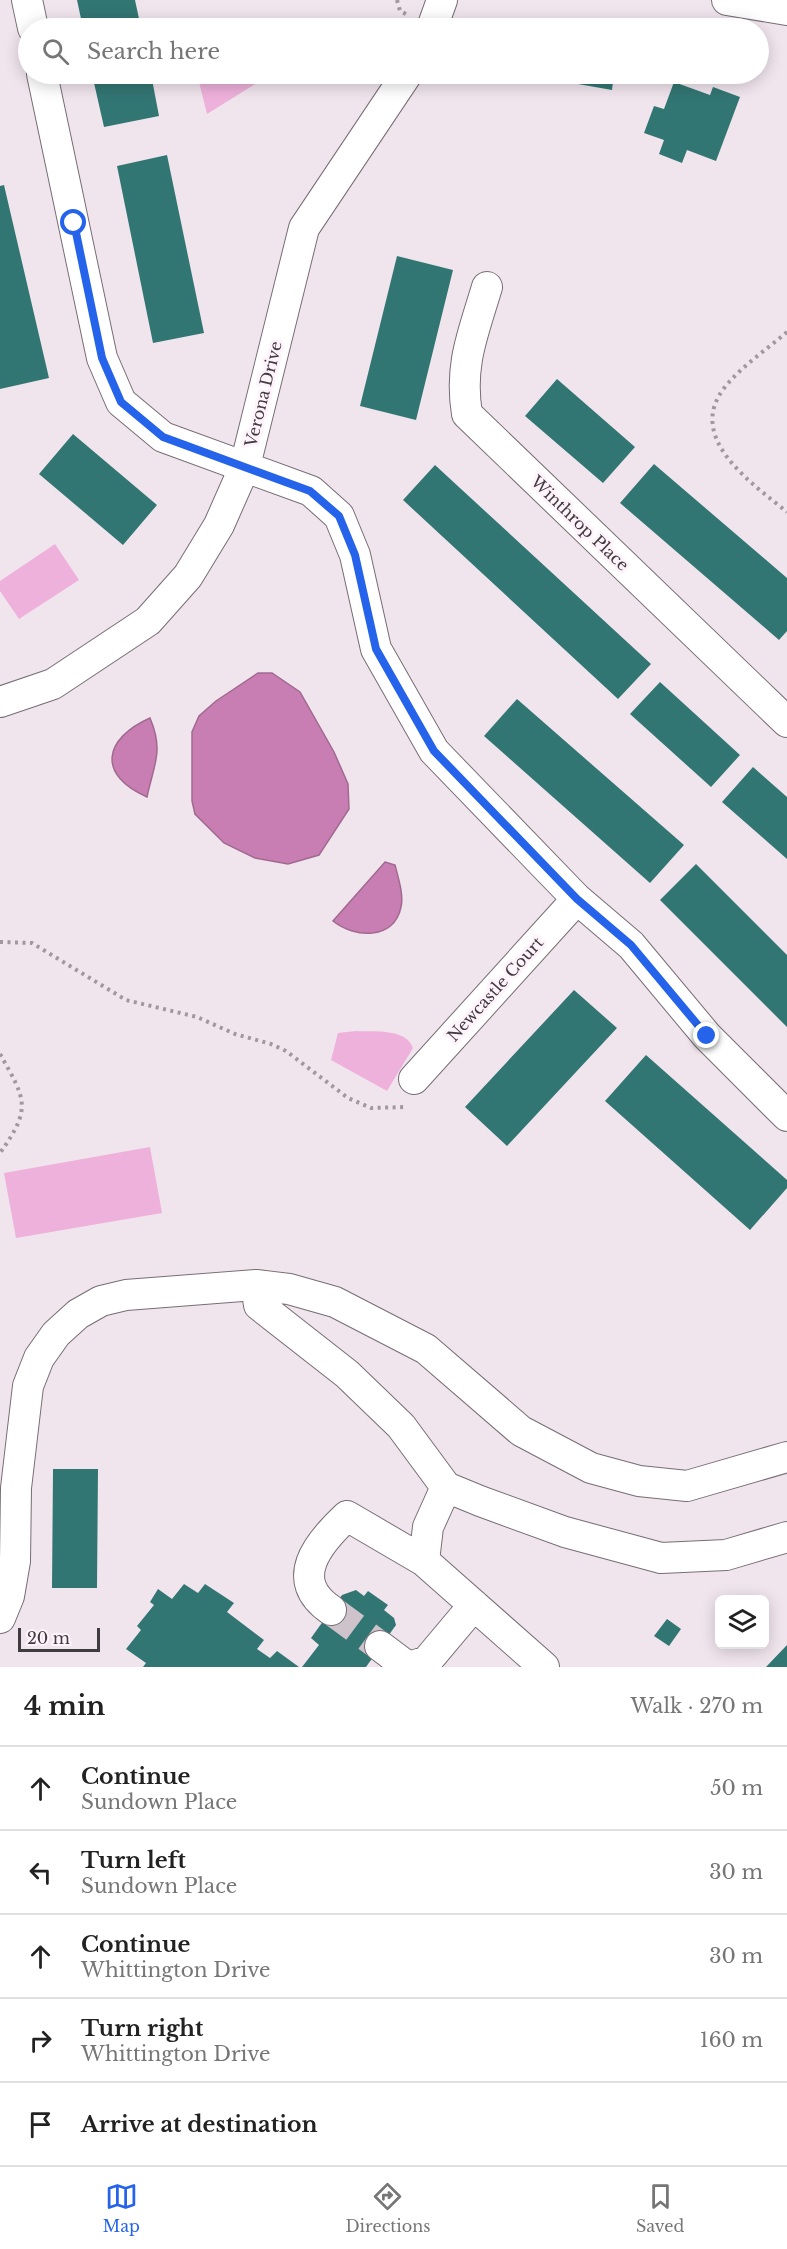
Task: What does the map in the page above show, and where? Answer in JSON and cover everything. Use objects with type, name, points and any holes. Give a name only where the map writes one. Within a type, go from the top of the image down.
[{"type":"street","points":[[27,0],[31,18]]},
{"type":"street","points":[[436,18],[442,0]]},
{"type":"street","points":[[727,0],[787,10]]},
{"type":"street","points":[[44,84],[102,358],[121,402],[163,437],[310,491],[339,516],[355,555],[376,649],[434,751],[577,899],[631,945],[707,1036],[782,1100]]},
{"type":"street","name":"Verona Drive","points":[[0,702],[53,684],[148,621],[193,568],[219,525],[244,466],[304,228],[400,84]]},
{"type":"street","name":"Winthrop Place","points":[[487,287],[466,358],[463,387],[467,414],[787,722]]},
{"type":"street","name":"Newcastle Court","points":[[415,1092],[577,899]]},
{"type":"street","points":[[256,1285],[259,1305],[347,1374],[401,1426],[446,1487],[565,1533],[661,1558],[726,1555],[787,1537]]},
{"type":"street","points":[[0,1618],[9,1596],[15,1561],[16,1488],[28,1386],[39,1358],[56,1334],[85,1310],[101,1301],[126,1295],[256,1285],[289,1289],[335,1302],[426,1349],[521,1431],[591,1468],[639,1481],[687,1486],[787,1456]]},
{"type":"street","points":[[424,1561],[428,1527],[446,1487]]},
{"type":"street","points":[[331,1610],[318,1601],[309,1586],[311,1562],[327,1534],[347,1516],[424,1561],[544,1667]]},
{"type":"street","points":[[381,1646],[409,1667],[427,1662],[474,1605]]},
{"type":"path","points":[[787,332],[734,377],[723,390],[715,405],[713,421],[716,440],[726,457],[787,512]]},
{"type":"path","points":[[0,942],[32,943],[126,1000],[197,1017],[235,1034],[271,1044],[286,1051],[348,1098],[371,1108],[398,1109],[415,1092]]},
{"type":"path","points":[[0,1054],[20,1094],[23,1112],[16,1130],[0,1153]]},
{"type":"shaded area","points":[[200,84],[255,84],[207,114]]},
{"type":"shaded area","points":[[55,544],[79,580],[19,619],[0,591],[0,581]]},
{"type":"shaded area","points":[[258,673],[272,673],[300,692],[334,752],[348,784],[349,809],[319,855],[288,864],[255,858],[224,843],[195,814],[192,801],[192,732],[199,716],[216,701]]},
{"type":"shaded area","points":[[150,718],[157,749],[147,797],[131,788],[120,778],[114,768],[112,757],[115,746],[123,736]]},
{"type":"shaded area","points":[[385,862],[395,865],[402,897],[397,918],[390,926],[382,931],[362,933],[342,927],[333,921]]},
{"type":"shaded area","points":[[356,1031],[397,1034],[404,1037],[413,1048],[387,1091],[331,1060],[338,1033]]},
{"type":"shaded area","points":[[150,1147],[162,1213],[16,1238],[4,1173]]},
{"type":"building","points":[[77,0],[135,0],[139,18],[81,18]]},
{"type":"building","points":[[94,84],[153,84],[159,116],[104,127]]},
{"type":"building","points":[[578,84],[613,84],[612,90]]},
{"type":"building","points":[[673,84],[680,84],[710,95],[713,87],[740,97],[716,161],[687,150],[682,163],[659,154],[664,140],[644,133],[654,106],[664,109]]},
{"type":"building","points":[[167,155],[204,333],[153,343],[117,166]]},
{"type":"building","points":[[4,185],[49,378],[0,389],[0,186]]},
{"type":"building","points":[[397,256],[453,270],[416,420],[360,406]]},
{"type":"building","points":[[557,379],[635,447],[603,483],[525,416]]},
{"type":"building","points":[[73,434],[157,505],[123,545],[39,474]]},
{"type":"building","points":[[654,464],[787,578],[787,631],[779,640],[620,503]]},
{"type":"building","points":[[435,465],[651,664],[618,699],[403,500]]},
{"type":"building","points":[[660,682],[740,755],[711,787],[630,714]]},
{"type":"building","points":[[517,699],[684,845],[650,883],[484,736]]},
{"type":"building","points":[[753,767],[787,797],[787,859],[722,802]]},
{"type":"building","points":[[696,864],[787,955],[787,1027],[660,900]]},
{"type":"building","points":[[574,990],[617,1028],[507,1146],[465,1107]]},
{"type":"building","points":[[646,1055],[787,1180],[787,1188],[750,1230],[605,1101]]},
{"type":"building","points":[[53,1469],[98,1469],[97,1588],[52,1588]]},
{"type":"building","points":[[184,1584],[198,1593],[205,1584],[234,1603],[227,1612],[264,1640],[257,1649],[270,1658],[277,1651],[299,1667],[143,1667],[146,1663],[126,1649],[141,1630],[137,1626],[154,1605],[150,1602],[158,1589],[172,1599]]},
{"type":"building","points":[[356,1590],[364,1596],[368,1591],[388,1605],[384,1610],[394,1618],[396,1625],[366,1667],[302,1667],[319,1645],[311,1638],[342,1595]]},
{"type":"building","points":[[667,1619],[681,1629],[669,1646],[654,1636]]},
{"type":"building","points":[[787,1645],[787,1667],[766,1667]]},
{"type":"tunnel","points":[[331,1610],[380,1646]]},
{"type":"route","points":[[74,223],[102,358],[121,402],[163,437],[310,491],[339,516],[355,555],[376,649],[434,751],[577,899],[631,945],[707,1036]]}]
